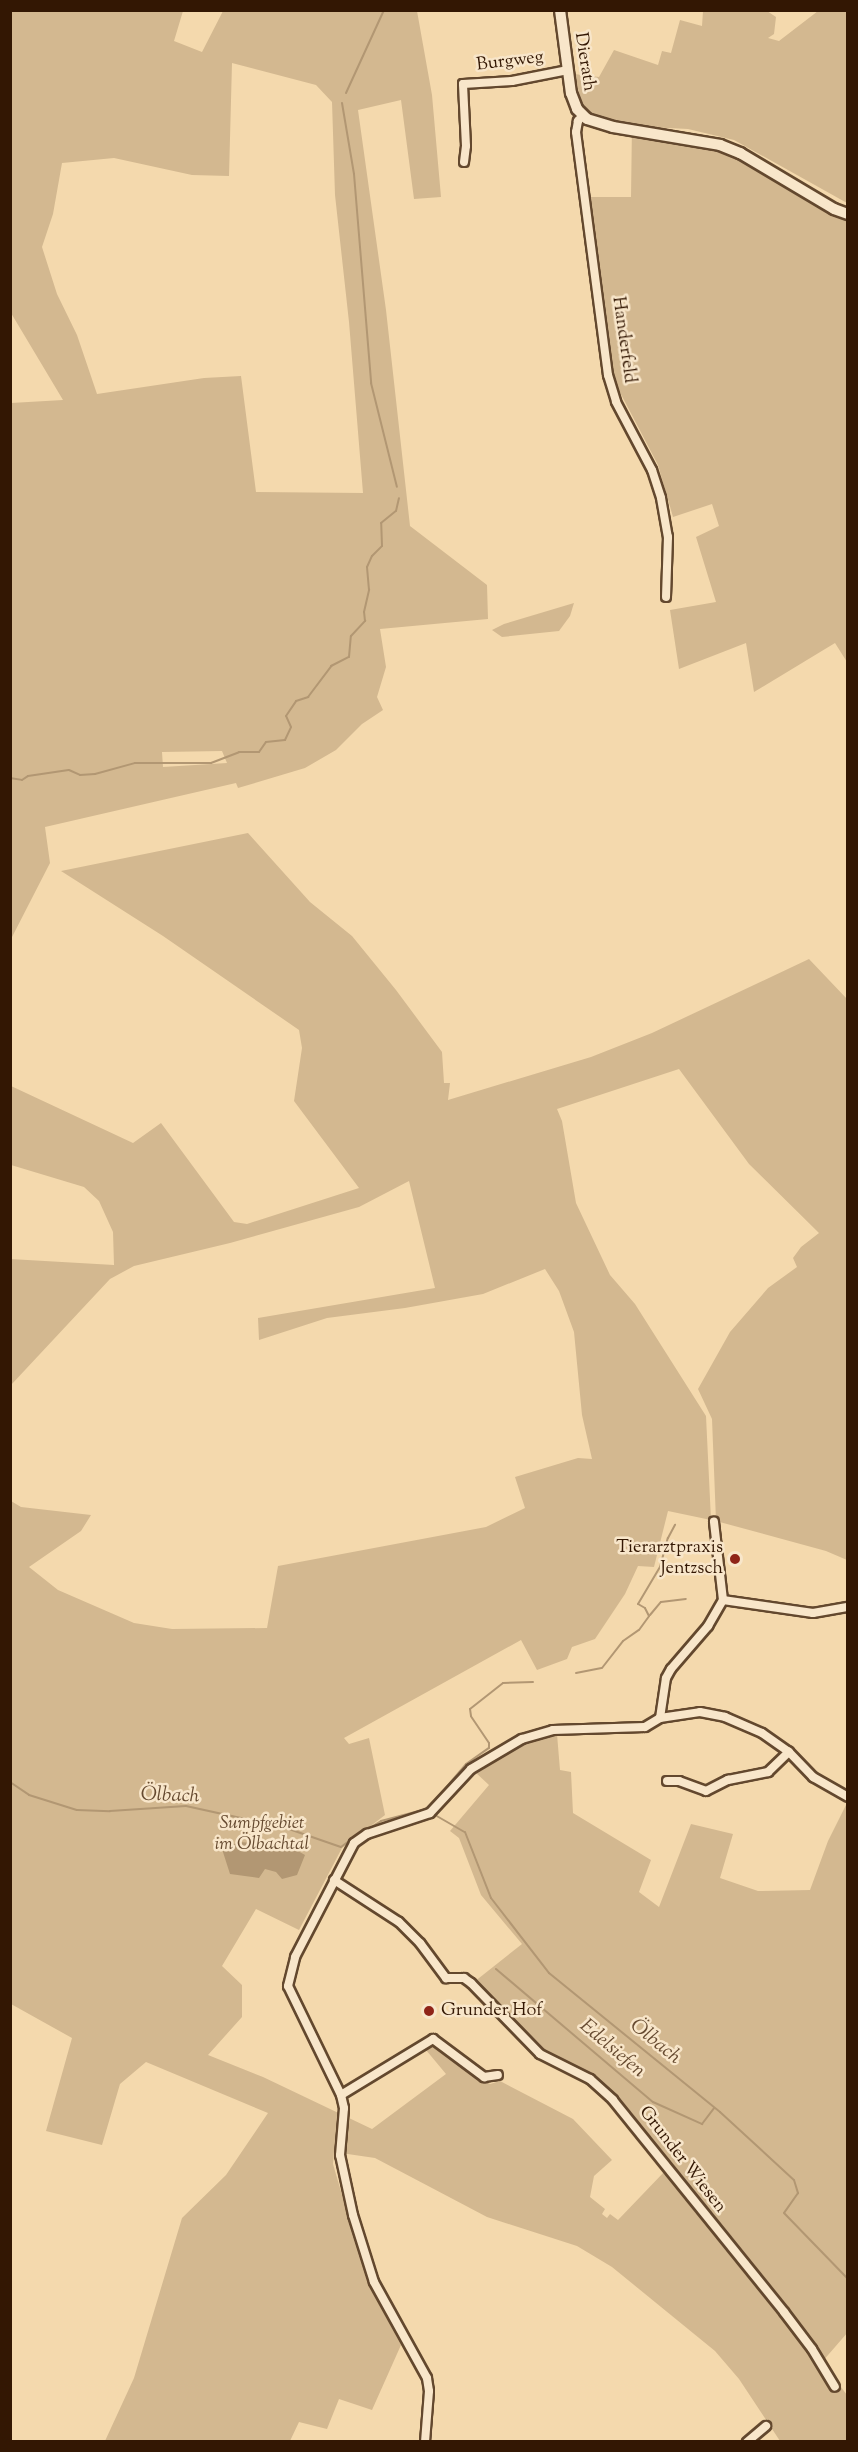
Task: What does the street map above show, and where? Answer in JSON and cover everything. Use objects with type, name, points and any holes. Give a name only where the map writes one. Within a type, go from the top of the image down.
[{"type":"street","name":"Dierath","points":[[560,10],[567,70],[574,102],[583,115]]},
{"type":"street","name":"Burgweg","points":[[464,162],[466,146],[463,84],[512,81],[567,70]]},
{"type":"street","points":[[583,115],[594,122],[613,127],[720,145],[740,153],[834,209],[848,214]]},
{"type":"street","name":"Handerfeld","points":[[583,115],[578,121],[576,132],[608,375],[616,402],[652,470],[661,498],[668,537],[666,597]]},
{"type":"street","points":[[660,1718],[666,1678],[708,1626],[723,1600],[714,1522]]},
{"type":"street","points":[[723,1600],[813,1613],[848,1607]]},
{"type":"street","points":[[425,2442],[429,2391],[427,2378],[374,2282],[353,2215],[339,2148],[344,2108],[341,2095],[288,1986],[295,1957],[334,1880],[359,1838],[430,1813],[471,1769],[522,1739],[560,1729],[645,1727],[660,1718],[711,1713],[754,1729],[789,1752],[813,1777],[848,1797]]},
{"type":"street","points":[[667,1781],[679,1781],[706,1791],[728,1780],[768,1772],[789,1752]]},
{"type":"street","name":"Grunder Wiesen","points":[[334,1880],[399,1923],[420,1943],[446,1978],[464,1978],[471,1983],[540,2054],[590,2079],[613,2100],[791,2321],[812,2349],[835,2387]]},
{"type":"street","points":[[341,2095],[433,2039],[484,2077],[498,2075]]},
{"type":"street","points":[[747,2442],[766,2426]]},
{"type":"green space","points":[[11,10],[183,11],[174,41],[202,52],[223,11],[417,11],[432,95],[441,197],[414,199],[401,100],[358,110],[386,310],[410,526],[487,585],[488,619],[380,629],[386,667],[377,697],[383,710],[362,724],[336,750],[305,768],[238,788],[236,783],[45,827],[50,863],[11,939],[11,403],[63,400],[11,313]],"holes":[[[232,63],[316,85],[332,102],[335,195],[349,322],[363,493],[256,492],[241,376],[204,378],[97,394],[77,335],[57,294],[42,247],[53,214],[62,163],[114,158],[192,175],[229,176]],[[222,751],[227,763],[163,767],[162,752]]]},
{"type":"green space","points":[[703,11],[767,11],[776,17],[774,34],[768,38],[779,41],[818,11],[847,11],[847,203],[734,140],[688,129],[648,127],[672,142],[719,148],[835,215],[847,219],[847,662],[835,643],[754,692],[746,643],[679,669],[670,610],[716,602],[696,537],[719,526],[712,504],[673,517],[658,465],[613,379],[590,197],[631,197],[632,124],[593,115],[583,107],[574,74],[599,77],[614,50],[658,65],[662,51],[671,53],[680,20],[702,26]]},
{"type":"green space","points":[[574,603],[570,616],[559,631],[502,637],[492,630],[504,624]]},
{"type":"green space","name":"Sumpfgebiet im Ölbachtal","points":[[248,833],[310,902],[352,936],[396,990],[442,1052],[444,1083],[450,1083],[448,1100],[591,1057],[652,1033],[809,959],[847,999],[847,1560],[826,1551],[716,1521],[712,1419],[698,1389],[730,1332],[768,1288],[797,1267],[793,1258],[801,1247],[819,1233],[749,1164],[679,1069],[557,1109],[562,1121],[576,1203],[610,1275],[635,1304],[706,1416],[711,1520],[668,1511],[654,1567],[638,1566],[625,1594],[595,1639],[572,1647],[567,1659],[537,1670],[521,1640],[344,1738],[349,1744],[369,1738],[385,1815],[342,1848],[299,1930],[256,1909],[222,1966],[242,1985],[242,2017],[208,2055],[263,2077],[372,2129],[446,2074],[426,2050],[433,2043],[490,2084],[500,2081],[573,2119],[612,2160],[594,2176],[590,2197],[605,2209],[602,2214],[607,2218],[610,2214],[618,2220],[665,2171],[631,2124],[590,2082],[545,2061],[469,1986],[522,1944],[481,1895],[459,1838],[450,1831],[489,1785],[475,1772],[501,1754],[526,1743],[557,1734],[560,1770],[571,1772],[573,1813],[651,1860],[639,1892],[659,1907],[691,1824],[733,1834],[720,1878],[758,1891],[810,1890],[828,1841],[847,1803],[848,2332],[822,2362],[847,2395],[847,2441],[780,2441],[739,2379],[715,2351],[612,2267],[577,2246],[487,2217],[375,2158],[334,2152],[333,2164],[368,2284],[401,2345],[372,2410],[339,2399],[327,2429],[299,2422],[290,2441],[105,2441],[134,2378],[182,2218],[226,2175],[268,2113],[146,2062],[120,2084],[102,2145],[46,2131],[72,2038],[11,2004],[11,1501],[21,1507],[91,1515],[81,1531],[29,1567],[58,1590],[134,1623],[172,1629],[267,1628],[278,1566],[486,1527],[525,1508],[515,1477],[578,1458],[592,1459],[582,1415],[574,1332],[559,1291],[545,1269],[483,1294],[405,1308],[327,1318],[259,1340],[258,1318],[435,1288],[409,1181],[359,1207],[230,1243],[134,1266],[110,1279],[11,1385],[10,1259],[114,1265],[113,1232],[99,1201],[84,1187],[11,1165],[11,1086],[133,1143],[161,1123],[234,1222],[247,1224],[359,1188],[294,1101],[302,1048],[299,1030],[163,936],[61,871]]},
{"type":"shaded area","points":[[239,1842],[289,1846],[305,1855],[297,1875],[282,1879],[276,1872],[265,1869],[259,1878],[230,1874],[222,1849]]},
{"type":"waterway","points":[[346,93],[384,10]]},
{"type":"waterway","points":[[342,103],[354,174],[371,383],[397,487]]},
{"type":"waterway","points":[[10,778],[22,780],[28,776],[69,770],[80,775],[95,774],[135,763],[211,763],[239,752],[259,752],[266,742],[285,740],[291,727],[286,716],[296,701],[308,697],[331,666],[349,657],[351,636],[365,621],[364,612],[369,590],[367,567],[372,556],[382,546],[381,523],[396,511],[399,498]]},
{"type":"waterway","points":[[576,1673],[602,1668],[623,1641],[639,1630],[649,1616],[645,1608],[638,1604],[660,1567],[668,1538],[675,1525]]},
{"type":"waterway","points":[[650,1615],[661,1602],[686,1599]]},
{"type":"waterway","points":[[433,1803],[466,1764],[489,1748],[489,1743],[471,1716],[470,1709],[503,1683],[533,1682]]},
{"type":"waterway","name":"Ölbach","points":[[10,1782],[29,1795],[77,1810],[110,1811],[186,1806],[286,1828],[341,1847],[353,1838]]},
{"type":"waterway","name":"Ölbach","points":[[363,1832],[381,1821],[430,1808]]},
{"type":"waterway","name":"Ölbach","points":[[435,1815],[465,1832],[491,1898],[549,1973],[720,2112],[794,2180],[798,2193],[784,2213],[848,2279]]},
{"type":"waterway","name":"Edelsiefen","points":[[496,1969],[653,2102],[702,2124],[714,2108]]},
{"type":"place","name":"Tierarztpraxis Jentzsch","points":[[735,1559]]},
{"type":"place","name":"Grunder Hof","points":[[429,2011]]}]
